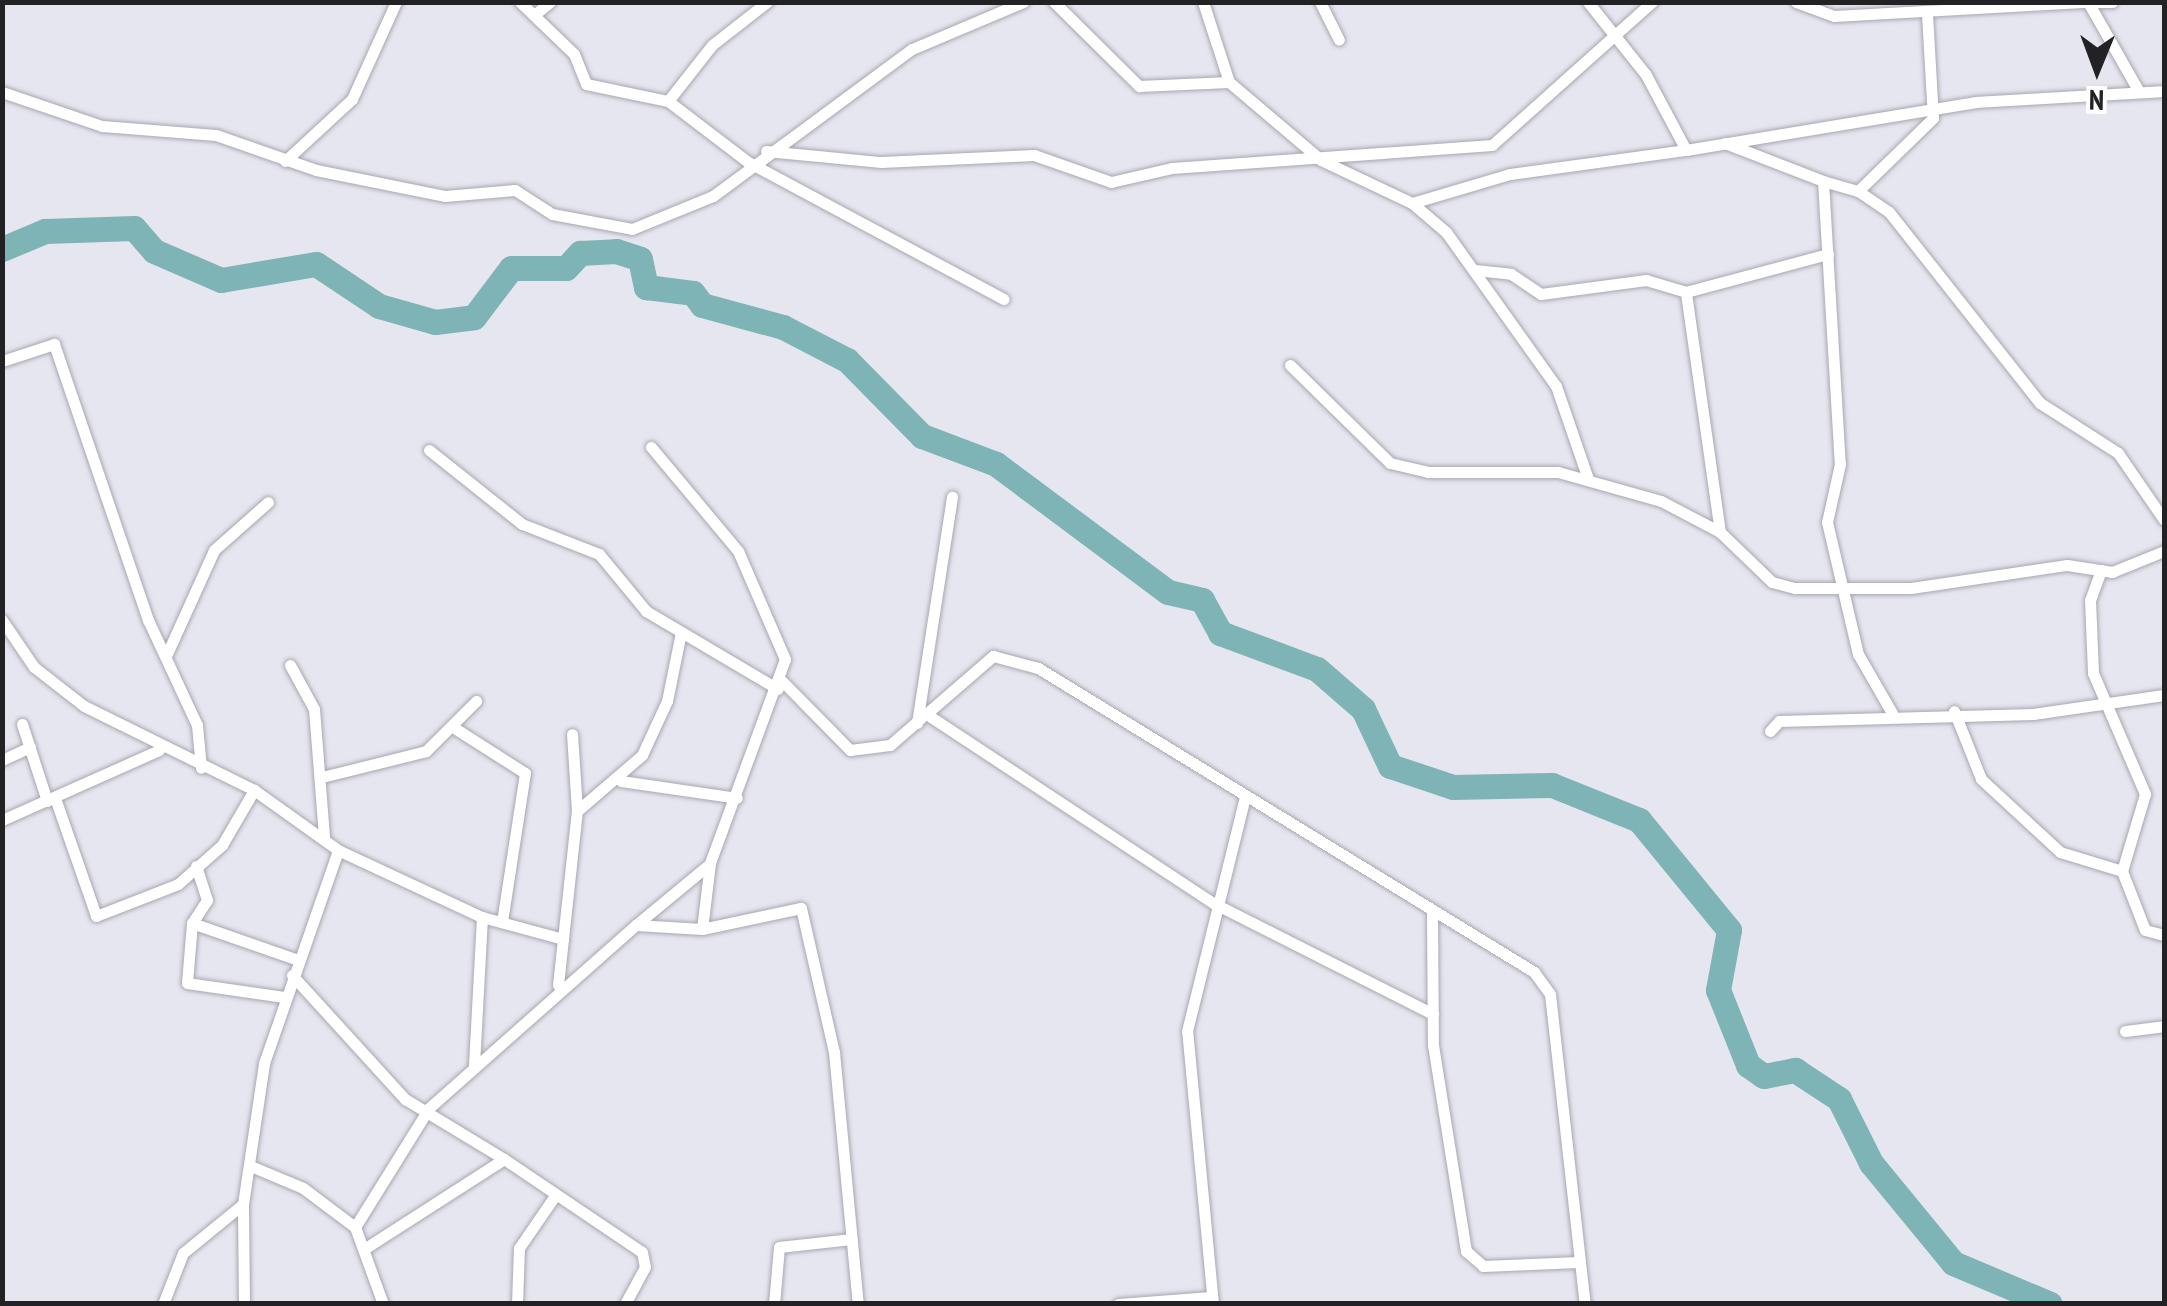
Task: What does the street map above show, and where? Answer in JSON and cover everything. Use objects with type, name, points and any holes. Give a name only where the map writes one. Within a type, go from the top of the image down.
[{"type":"street","points":[[285,162],[352,99],[396,2]]},
{"type":"street","points":[[520,2],[574,54],[586,84],[668,101],[748,162],[1004,299]]},
{"type":"street","points":[[534,15],[550,2]]},
{"type":"street","points":[[668,101],[712,45],[767,2]]},
{"type":"street","points":[[2,92],[102,126],[216,135],[285,162],[446,196],[514,190],[552,214],[632,229],[713,196],[748,162],[912,49],[1023,2]]},
{"type":"street","points":[[1054,2],[1139,86],[1229,82]]},
{"type":"street","points":[[1203,2],[1229,82],[1322,160],[1412,202],[1475,270],[1556,386],[1588,479]]},
{"type":"street","points":[[1320,2],[1339,40]]},
{"type":"street","points":[[1588,2],[1613,31],[1686,150]]},
{"type":"street","points":[[766,151],[882,162],[1034,155],[1111,182],[1172,168],[1492,145],[1613,31],[1652,2]]},
{"type":"street","points":[[1796,2],[1834,16],[2112,2]]},
{"type":"street","points":[[2089,2],[2138,90]]},
{"type":"street","points":[[1858,192],[1933,110],[1935,9]]},
{"type":"street","points":[[1412,202],[1510,174],[1686,150],[1800,124],[2138,90],[2164,91]]},
{"type":"street","points":[[1724,143],[1858,192],[1889,212],[2040,403],[2118,453],[2164,520]]},
{"type":"street","points":[[1823,181],[1840,464],[1827,522],[1858,654],[1892,713]]},
{"type":"street","points":[[1475,270],[1511,274],[1540,294],[1646,280],[1686,292],[1828,254]]},
{"type":"street","points":[[1686,292],[1720,532]]},
{"type":"street","points":[[2,361],[54,344],[166,656],[197,725],[201,768]]},
{"type":"street","points":[[1290,365],[1390,463],[1588,479],[1720,532],[1772,582],[1911,588],[2067,565],[2101,570],[2164,550]]},
{"type":"street","points":[[651,447],[738,551],[785,659],[780,685],[710,863],[702,929]]},
{"type":"street","points":[[429,450],[522,524],[591,548],[628,596],[680,632],[780,685],[850,750],[890,745],[984,660],[1006,655],[1534,972],[1550,994],[1578,1262],[1586,1304]]},
{"type":"street","points":[[921,718],[952,497]]},
{"type":"street","points":[[166,656],[214,550],[268,502]]},
{"type":"street","points":[[2101,570],[2089,640],[2106,704],[2145,794],[2122,871],[2145,930],[2164,935]]},
{"type":"street","points":[[2,620],[53,686],[159,750],[254,790],[324,836],[338,850],[482,917],[564,939]]},
{"type":"street","points":[[577,812],[621,780],[662,714],[680,632]]},
{"type":"street","points":[[290,664],[314,710],[326,776],[324,836]]},
{"type":"street","points":[[1770,731],[1779,722],[2106,704],[2164,694]]},
{"type":"street","points":[[326,776],[426,751],[456,729],[476,701]]},
{"type":"street","points":[[1954,711],[1981,778],[2060,852],[2122,871]]},
{"type":"street","points":[[921,718],[1213,902],[1433,1014]]},
{"type":"street","points":[[22,724],[96,916],[156,895],[196,866],[222,845],[254,790]]},
{"type":"street","points":[[456,729],[524,769],[502,922]]},
{"type":"street","points":[[558,985],[577,812],[572,734]]},
{"type":"street","points":[[2,760],[30,746]]},
{"type":"street","points":[[2,820],[159,750]]},
{"type":"street","points":[[621,780],[737,798]]},
{"type":"street","points":[[1118,1304],[1212,1300],[1187,1031],[1213,902],[1245,796]]},
{"type":"street","points":[[244,1304],[242,1204],[253,1167],[264,1062],[338,850]]},
{"type":"street","points":[[355,1226],[429,1108],[558,985],[710,863]]},
{"type":"street","points":[[196,866],[208,900],[192,923],[186,983],[284,997]]},
{"type":"street","points":[[636,925],[702,929],[801,908],[834,1052],[858,1304]]},
{"type":"street","points":[[1432,911],[1433,1014],[1471,1262],[1578,1262]]},
{"type":"street","points":[[474,1067],[482,917]]},
{"type":"street","points":[[192,923],[298,960]]},
{"type":"street","points":[[292,975],[398,1092],[429,1108],[554,1197],[642,1252],[645,1267],[625,1304]]},
{"type":"street","points":[[2125,1032],[2164,1026]]},
{"type":"street","points":[[367,1247],[504,1159]]},
{"type":"street","points":[[253,1167],[303,1188],[355,1226],[367,1247],[384,1304]]},
{"type":"street","points":[[518,1304],[516,1254],[554,1197]]},
{"type":"street","points":[[163,1304],[183,1253],[242,1204]]},
{"type":"street","points":[[774,1304],[779,1247],[852,1239]]},
{"type":"waterway","points":[[2,249],[45,231],[134,228],[154,251],[221,280],[316,264],[379,306],[435,322],[474,317],[511,268],[566,268],[580,253],[616,251],[640,259],[646,287],[693,293],[702,305],[783,327],[847,360],[922,436],[996,464],[1168,592],[1202,600],[1220,633],[1317,669],[1363,709],[1390,766],[1453,787],[1552,785],[1639,820],[1729,930],[1718,990],[1748,1065],[1764,1076],[1795,1070],[1839,1099],[1871,1163],[1953,1263],[2050,1304]]}]
